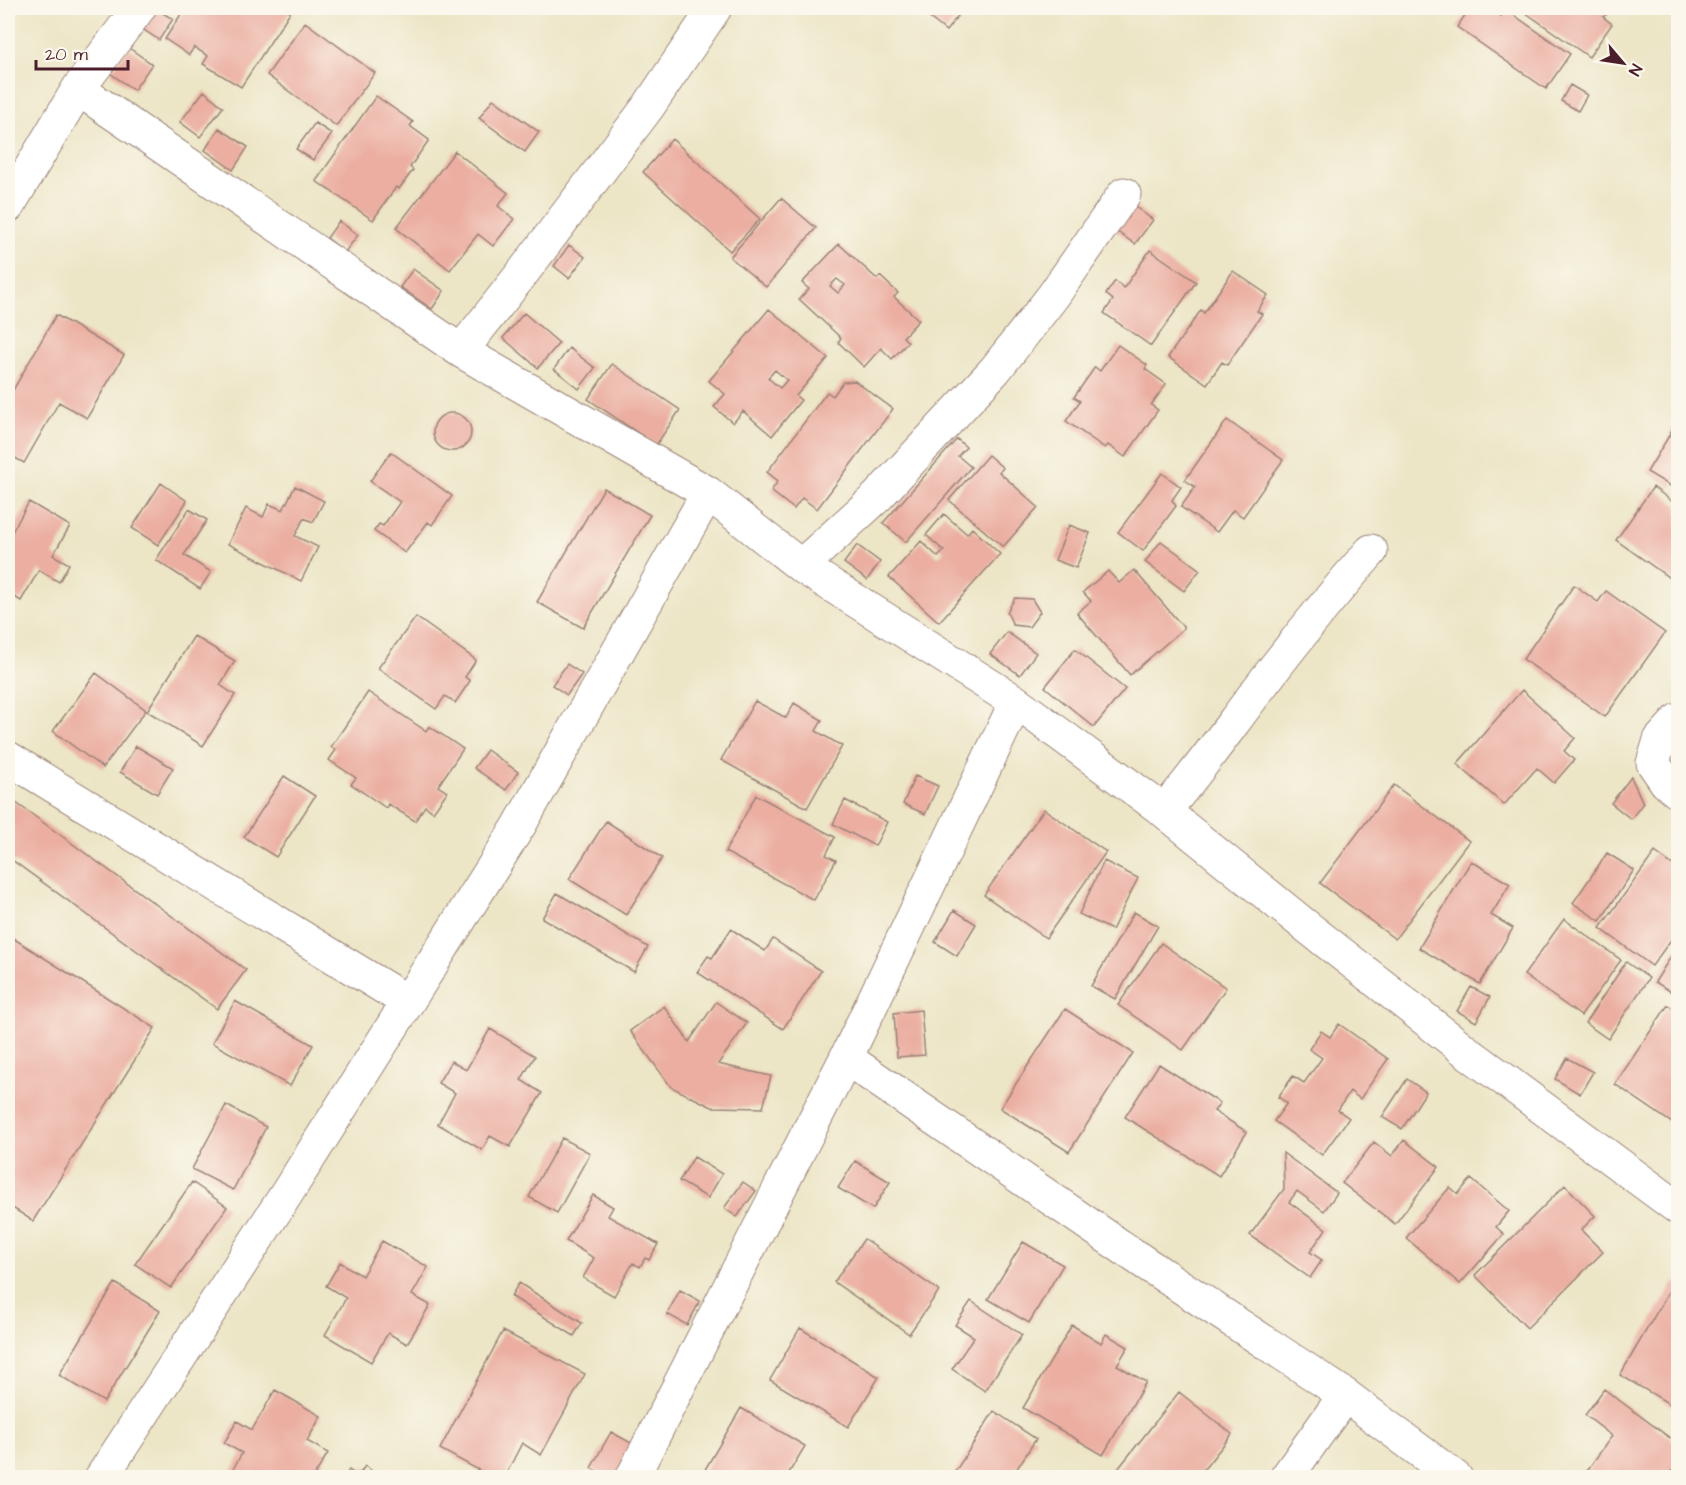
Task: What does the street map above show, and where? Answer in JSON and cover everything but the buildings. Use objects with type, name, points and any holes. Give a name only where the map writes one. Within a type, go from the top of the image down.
[{"type":"street","points":[[8,206],[78,89],[139,8]]},
{"type":"street","points":[[461,351],[648,107],[715,8]]},
{"type":"street","points":[[78,89],[461,351],[708,493],[801,566],[1016,702],[1164,811],[1467,1052],[1678,1208]]},
{"type":"street","points":[[801,566],[878,496],[995,370],[1053,296],[1124,194]]},
{"type":"street","points":[[101,1478],[287,1193],[519,826],[708,493]]},
{"type":"street","points":[[1164,811],[1192,779],[1333,595],[1371,551]]},
{"type":"street","points":[[632,1478],[846,1058],[1016,702]]},
{"type":"street","points":[[1678,720],[1660,740],[1653,763],[1666,782],[1678,792]]},
{"type":"street","points":[[8,758],[408,1002]]},
{"type":"street","points":[[846,1058],[1145,1263],[1345,1395],[1456,1478]]},
{"type":"street","points":[[1286,1478],[1345,1395]]}]
